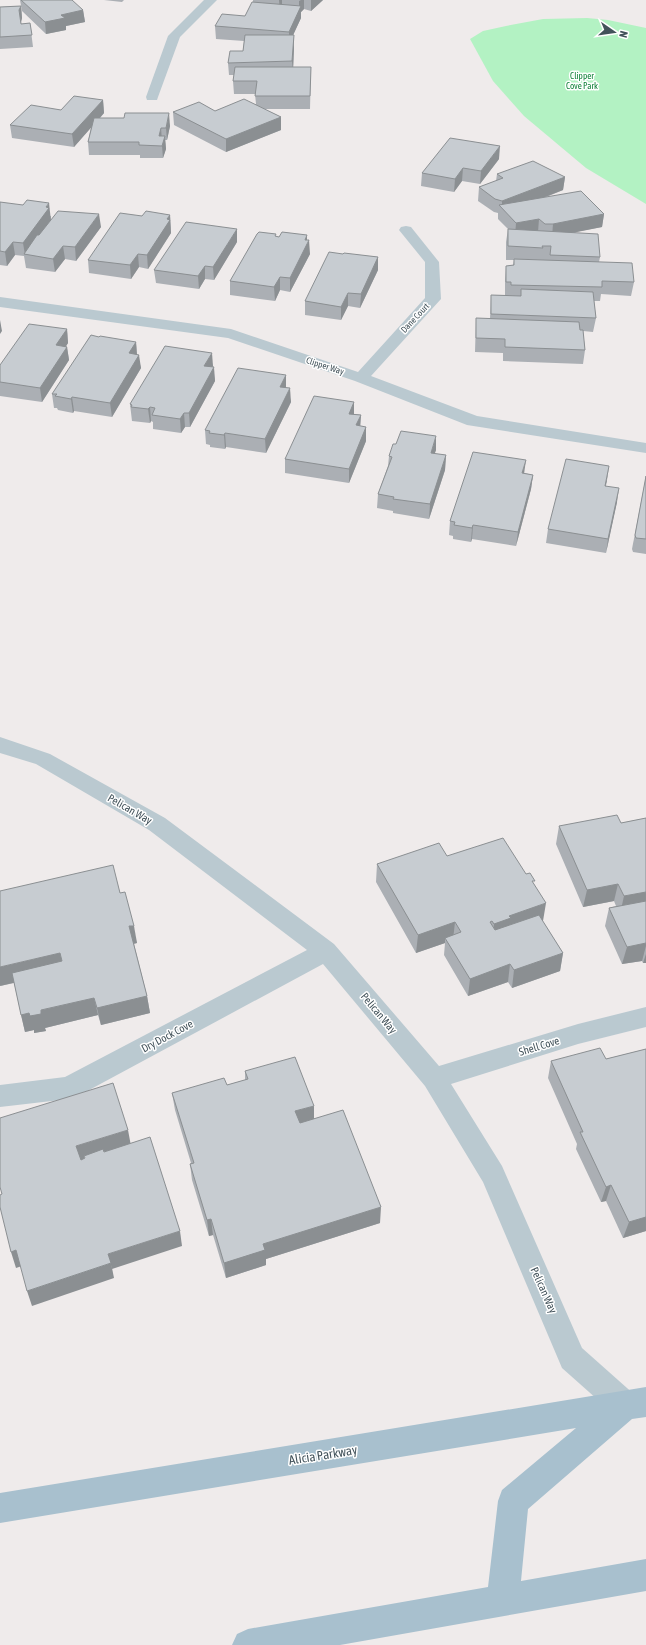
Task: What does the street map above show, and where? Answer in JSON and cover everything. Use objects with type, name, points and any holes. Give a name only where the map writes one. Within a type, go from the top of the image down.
[{"type":"main road","name":"Alicia Parkway","points":[[0,1508],[639,1407]]},
{"type":"main road","points":[[503,1600],[513,1501],[639,1407]]},
{"type":"main road","points":[[248,1645],[646,1575]]},
{"type":"street","points":[[152,97],[174,36],[211,0]]},
{"type":"street","name":"Dane Court","points":[[361,378],[433,299],[432,262],[406,230]]},
{"type":"street","name":"Clipper Way","points":[[0,302],[231,334],[361,378],[473,421],[646,448]]},
{"type":"street","name":"Pelican Way","points":[[0,745],[43,760],[157,824],[326,951],[434,1078],[493,1175],[572,1358],[639,1407]]},
{"type":"street","name":"Dry Dock Cove","points":[[0,1096],[69,1088],[326,951]]},
{"type":"street","name":"Shell Cove","points":[[434,1078],[578,1034],[646,1017]]},
{"type":"green space","name":"Clipper Cove Park","points":[[587,18],[608,20],[646,28],[646,204],[586,168],[524,116],[493,81],[470,39],[483,31],[543,19]]},
{"type":"building","points":[[21,0],[72,0],[83,10],[61,15],[65,18],[45,22]]},
{"type":"building","points":[[252,2],[301,6],[289,32],[215,26],[222,14],[245,16]]},
{"type":"building","points":[[21,6],[19,10],[21,24],[30,23],[32,35],[0,37],[0,7]]},
{"type":"building","points":[[245,35],[294,35],[292,61],[228,63],[230,51],[243,51]]},
{"type":"building","points":[[235,67],[311,67],[310,96],[255,96],[257,81],[233,81]]},
{"type":"building","points":[[74,96],[103,100],[72,134],[10,125],[31,105],[61,110]]},
{"type":"building","points":[[244,99],[281,117],[226,139],[173,112],[199,102],[215,111]]},
{"type":"building","points":[[125,113],[169,113],[166,128],[161,128],[159,136],[165,136],[162,146],[139,145],[139,142],[88,142],[94,118],[124,118]]},
{"type":"building","points":[[450,138],[500,146],[481,171],[463,168],[455,179],[422,173]]},
{"type":"building","points":[[533,161],[565,177],[502,201],[495,199],[479,187],[503,178],[497,174]]},
{"type":"building","points":[[581,191],[604,214],[553,224],[545,224],[539,219],[516,223],[499,205]]},
{"type":"building","points":[[27,200],[49,203],[46,207],[49,208],[23,243],[13,242],[5,252],[0,251],[0,202],[23,205]]},
{"type":"building","points":[[58,211],[99,214],[75,247],[63,246],[53,259],[24,254],[37,235],[39,235]]},
{"type":"building","points":[[146,211],[170,215],[167,219],[170,220],[147,255],[138,254],[130,265],[88,260],[120,213],[142,216]]},
{"type":"building","points":[[186,222],[237,229],[213,267],[205,266],[198,276],[154,270]]},
{"type":"building","points":[[508,229],[598,234],[600,257],[550,255],[551,246],[542,246],[543,248],[508,246]]},
{"type":"building","points":[[259,232],[276,234],[275,236],[279,237],[282,232],[307,235],[305,240],[309,240],[290,278],[280,277],[274,287],[230,281]]},
{"type":"building","points":[[329,252],[378,257],[361,294],[348,293],[341,307],[305,301]]},
{"type":"building","points":[[514,259],[632,263],[634,282],[602,281],[602,287],[511,285],[511,282],[506,282],[506,266],[514,265]]},
{"type":"building","points":[[521,289],[593,292],[596,318],[491,314],[491,295],[521,296]]},
{"type":"building","points":[[476,318],[579,322],[580,330],[583,330],[585,350],[505,347],[505,339],[476,338]]},
{"type":"building","points":[[29,324],[67,329],[56,345],[67,347],[40,388],[0,382],[0,365]]},
{"type":"building","points":[[91,335],[136,342],[129,353],[139,355],[110,403],[55,396],[57,394],[52,394]]},
{"type":"building","points":[[165,346],[212,353],[204,366],[214,367],[189,413],[184,413],[180,419],[152,415],[155,408],[150,407],[148,409],[131,407],[132,405],[130,404]]},
{"type":"building","points":[[238,368],[286,375],[280,387],[290,388],[265,439],[225,433],[224,435],[209,433],[210,431],[205,430]]},
{"type":"building","points":[[314,396],[354,402],[349,414],[361,415],[356,425],[366,427],[349,469],[285,459]]},
{"type":"building","points":[[401,431],[436,436],[431,453],[446,455],[430,504],[393,499],[394,497],[378,494],[392,457],[389,456],[393,444],[396,444]]},
{"type":"building","points":[[473,452],[526,460],[522,473],[533,475],[518,532],[473,525],[472,528],[454,525],[455,522],[450,521]]},
{"type":"building","points":[[566,459],[609,466],[605,486],[619,488],[608,539],[548,529]]},
{"type":"building","points":[[646,476],[646,539],[636,538],[635,535]]},
{"type":"building","points":[[617,815],[621,823],[646,818],[646,892],[624,896],[618,884],[587,890],[559,826]]},
{"type":"building","points":[[503,838],[526,874],[530,873],[535,881],[532,881],[546,903],[509,916],[511,918],[494,924],[492,921],[490,922],[495,930],[539,915],[563,953],[514,970],[510,964],[470,979],[445,938],[461,932],[455,922],[418,935],[377,864],[439,843],[447,856]]},
{"type":"building","points":[[113,865],[120,893],[125,892],[134,926],[129,926],[147,996],[97,1008],[94,998],[41,1010],[41,1014],[30,1016],[29,1013],[21,1015],[12,973],[62,961],[60,953],[0,967],[0,891]]},
{"type":"building","points":[[646,901],[646,943],[627,947],[609,908]]},
{"type":"building","points":[[600,1048],[606,1059],[646,1049],[646,1217],[629,1222],[611,1185],[606,1187],[580,1132],[583,1132],[551,1061]]},
{"type":"building","points":[[295,1057],[314,1106],[295,1111],[300,1123],[343,1110],[381,1207],[263,1244],[265,1250],[224,1263],[211,1219],[207,1220],[190,1164],[194,1163],[172,1093],[224,1078],[227,1085],[248,1079],[245,1071]]},
{"type":"building","points":[[113,1083],[128,1130],[76,1146],[81,1160],[85,1158],[84,1156],[103,1149],[104,1152],[150,1137],[180,1231],[108,1254],[111,1263],[27,1291],[16,1250],[11,1252],[0,1207],[0,1195],[2,1194],[0,1187],[0,1118]]}]
